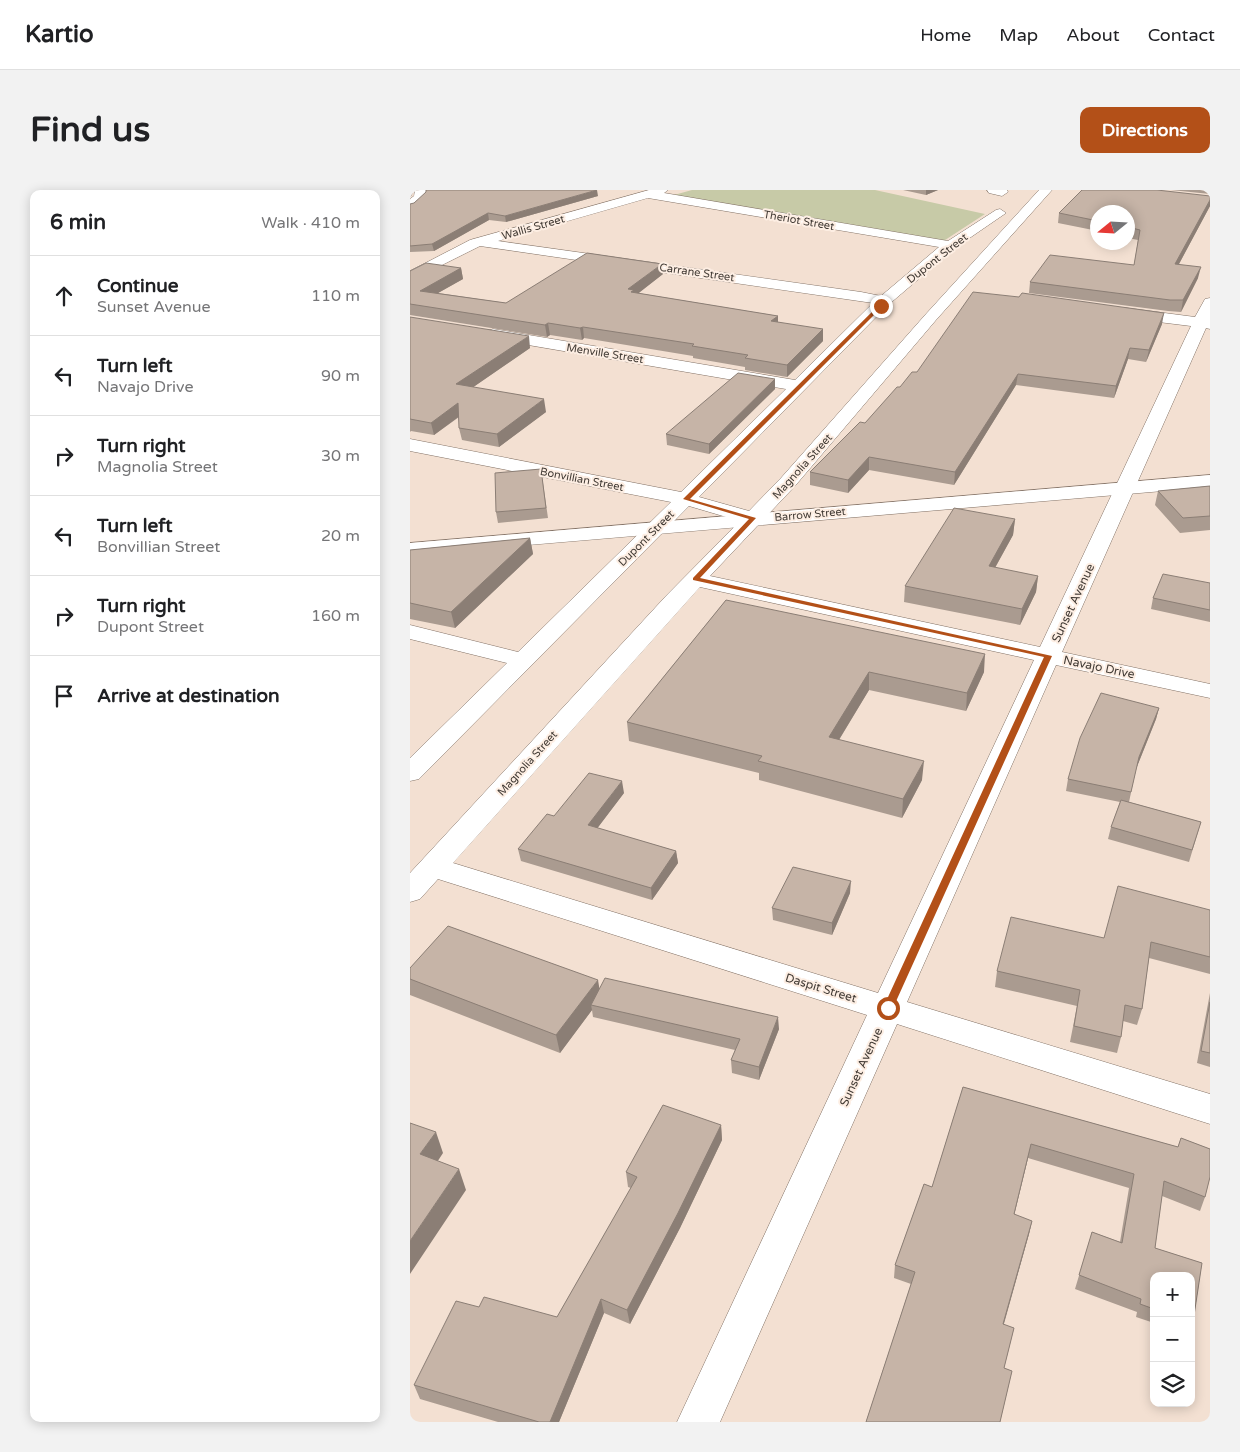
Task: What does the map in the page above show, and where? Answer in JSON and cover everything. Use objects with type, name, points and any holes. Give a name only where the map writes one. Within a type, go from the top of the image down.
[{"type":"street","points":[[410,205],[420,196],[421,190]]},
{"type":"street","name":"Wallis Street","points":[[410,277],[480,242],[662,190]]},
{"type":"street","name":"Magnolia Street","points":[[410,892],[695,579],[966,291],[1046,190]]},
{"type":"street","name":"Theriot Street","points":[[648,194],[950,245]]},
{"type":"street","name":"Dupont Street","points":[[410,773],[882,303],[950,245],[1000,213]]},
{"type":"street","name":"Carrane Street","points":[[480,242],[861,296],[878,300],[882,303]]},
{"type":"street","points":[[1113,311],[1207,316]]},
{"type":"street","name":"Sunset Avenue","points":[[698,1422],[1125,488],[1207,316]]},
{"type":"street","name":"Menville Street","points":[[478,332],[800,386]]},
{"type":"street","name":"Bonvillian Street","points":[[410,445],[686,499],[754,518]]},
{"type":"street","name":"Barrow Street","points":[[410,549],[658,526],[1210,480]]},
{"type":"street","name":"Navajo Drive","points":[[695,579],[1210,690]]},
{"type":"street","points":[[410,632],[524,660]]},
{"type":"street","name":"Daspit Street","points":[[432,867],[1210,1109]]},
{"type":"green space","points":[[692,190],[875,190],[985,214],[942,242],[674,195]]},
{"type":"building","points":[[426,190],[597,190],[505,216],[488,213],[432,244],[410,246],[410,204],[414,203]]},
{"type":"building","points":[[1082,190],[1157,190],[1210,196],[1210,200],[1175,264],[1201,267],[1183,300],[1170,300],[1030,282],[1050,255],[1134,265],[1140,230],[1135,229],[1135,205],[1090,205],[1090,219],[1059,213]]},
{"type":"building","points":[[587,253],[662,264],[628,289],[634,290],[631,292],[778,316],[771,321],[823,329],[787,365],[745,358],[748,355],[692,346],[694,344],[583,327],[548,323],[545,325],[410,304],[410,271],[426,263],[461,268],[420,291],[506,303]]},
{"type":"building","points":[[973,292],[1019,297],[1022,293],[1164,313],[1149,350],[1130,348],[1116,386],[1018,374],[955,472],[869,457],[848,480],[810,472],[860,422],[865,423],[912,372],[917,372]]},
{"type":"building","points":[[410,317],[529,336],[456,384],[544,399],[497,434],[459,428],[458,403],[431,423],[410,419]]},
{"type":"building","points":[[738,373],[775,379],[709,444],[666,434]]},
{"type":"building","points":[[541,469],[546,508],[496,512],[495,473]]},
{"type":"building","points":[[1210,486],[1210,516],[1183,518],[1158,491]]},
{"type":"building","points":[[954,508],[1015,519],[989,566],[1038,576],[1022,609],[905,586]]},
{"type":"building","points":[[530,538],[451,612],[410,603],[410,550]]},
{"type":"building","points":[[1163,574],[1210,583],[1210,610],[1153,598]]},
{"type":"building","points":[[726,600],[985,654],[967,693],[869,672],[829,737],[924,761],[903,799],[758,761],[762,756],[627,722]]},
{"type":"building","points":[[1101,693],[1159,708],[1139,757],[1131,792],[1068,779],[1080,738]]},
{"type":"building","points":[[589,773],[622,781],[588,825],[676,851],[651,888],[518,849],[547,814],[554,816]]},
{"type":"building","points":[[1121,800],[1201,822],[1192,850],[1111,827]]},
{"type":"building","points":[[793,867],[851,881],[832,923],[772,908]]},
{"type":"building","points":[[1118,886],[1210,910],[1210,957],[1151,942],[1142,1009],[1125,1005],[1121,1037],[1074,1026],[1080,990],[997,971],[1011,917],[1104,938]]},
{"type":"building","points":[[448,926],[598,980],[556,1035],[410,979],[410,968]]},
{"type":"building","points":[[605,978],[778,1017],[759,1067],[731,1060],[740,1039],[591,1005]]},
{"type":"building","points":[[1210,1002],[1210,1053],[1201,1051]]},
{"type":"building","points":[[963,1087],[1178,1147],[1181,1138],[1210,1149],[1210,1177],[1205,1197],[1164,1181],[1155,1248],[1202,1263],[1195,1309],[1195,1272],[1150,1272],[1150,1308],[1140,1304],[1141,1299],[1079,1275],[1092,1232],[1122,1243],[1134,1174],[1031,1144],[1014,1214],[1032,1221],[1003,1324],[1014,1328],[1004,1368],[1012,1371],[1000,1422],[866,1422],[915,1272],[895,1265],[924,1184],[932,1187]]},
{"type":"building","points":[[663,1105],[721,1125],[678,1213],[627,1310],[601,1299],[550,1422],[539,1422],[414,1385],[456,1301],[479,1307],[484,1297],[557,1317],[637,1177],[626,1172]]},
{"type":"building","points":[[410,1123],[436,1132],[420,1154],[459,1169],[410,1241]]},
{"type":"route","points":[[881,306],[686,499],[754,518],[695,579],[1048,656],[888,1008]]}]
